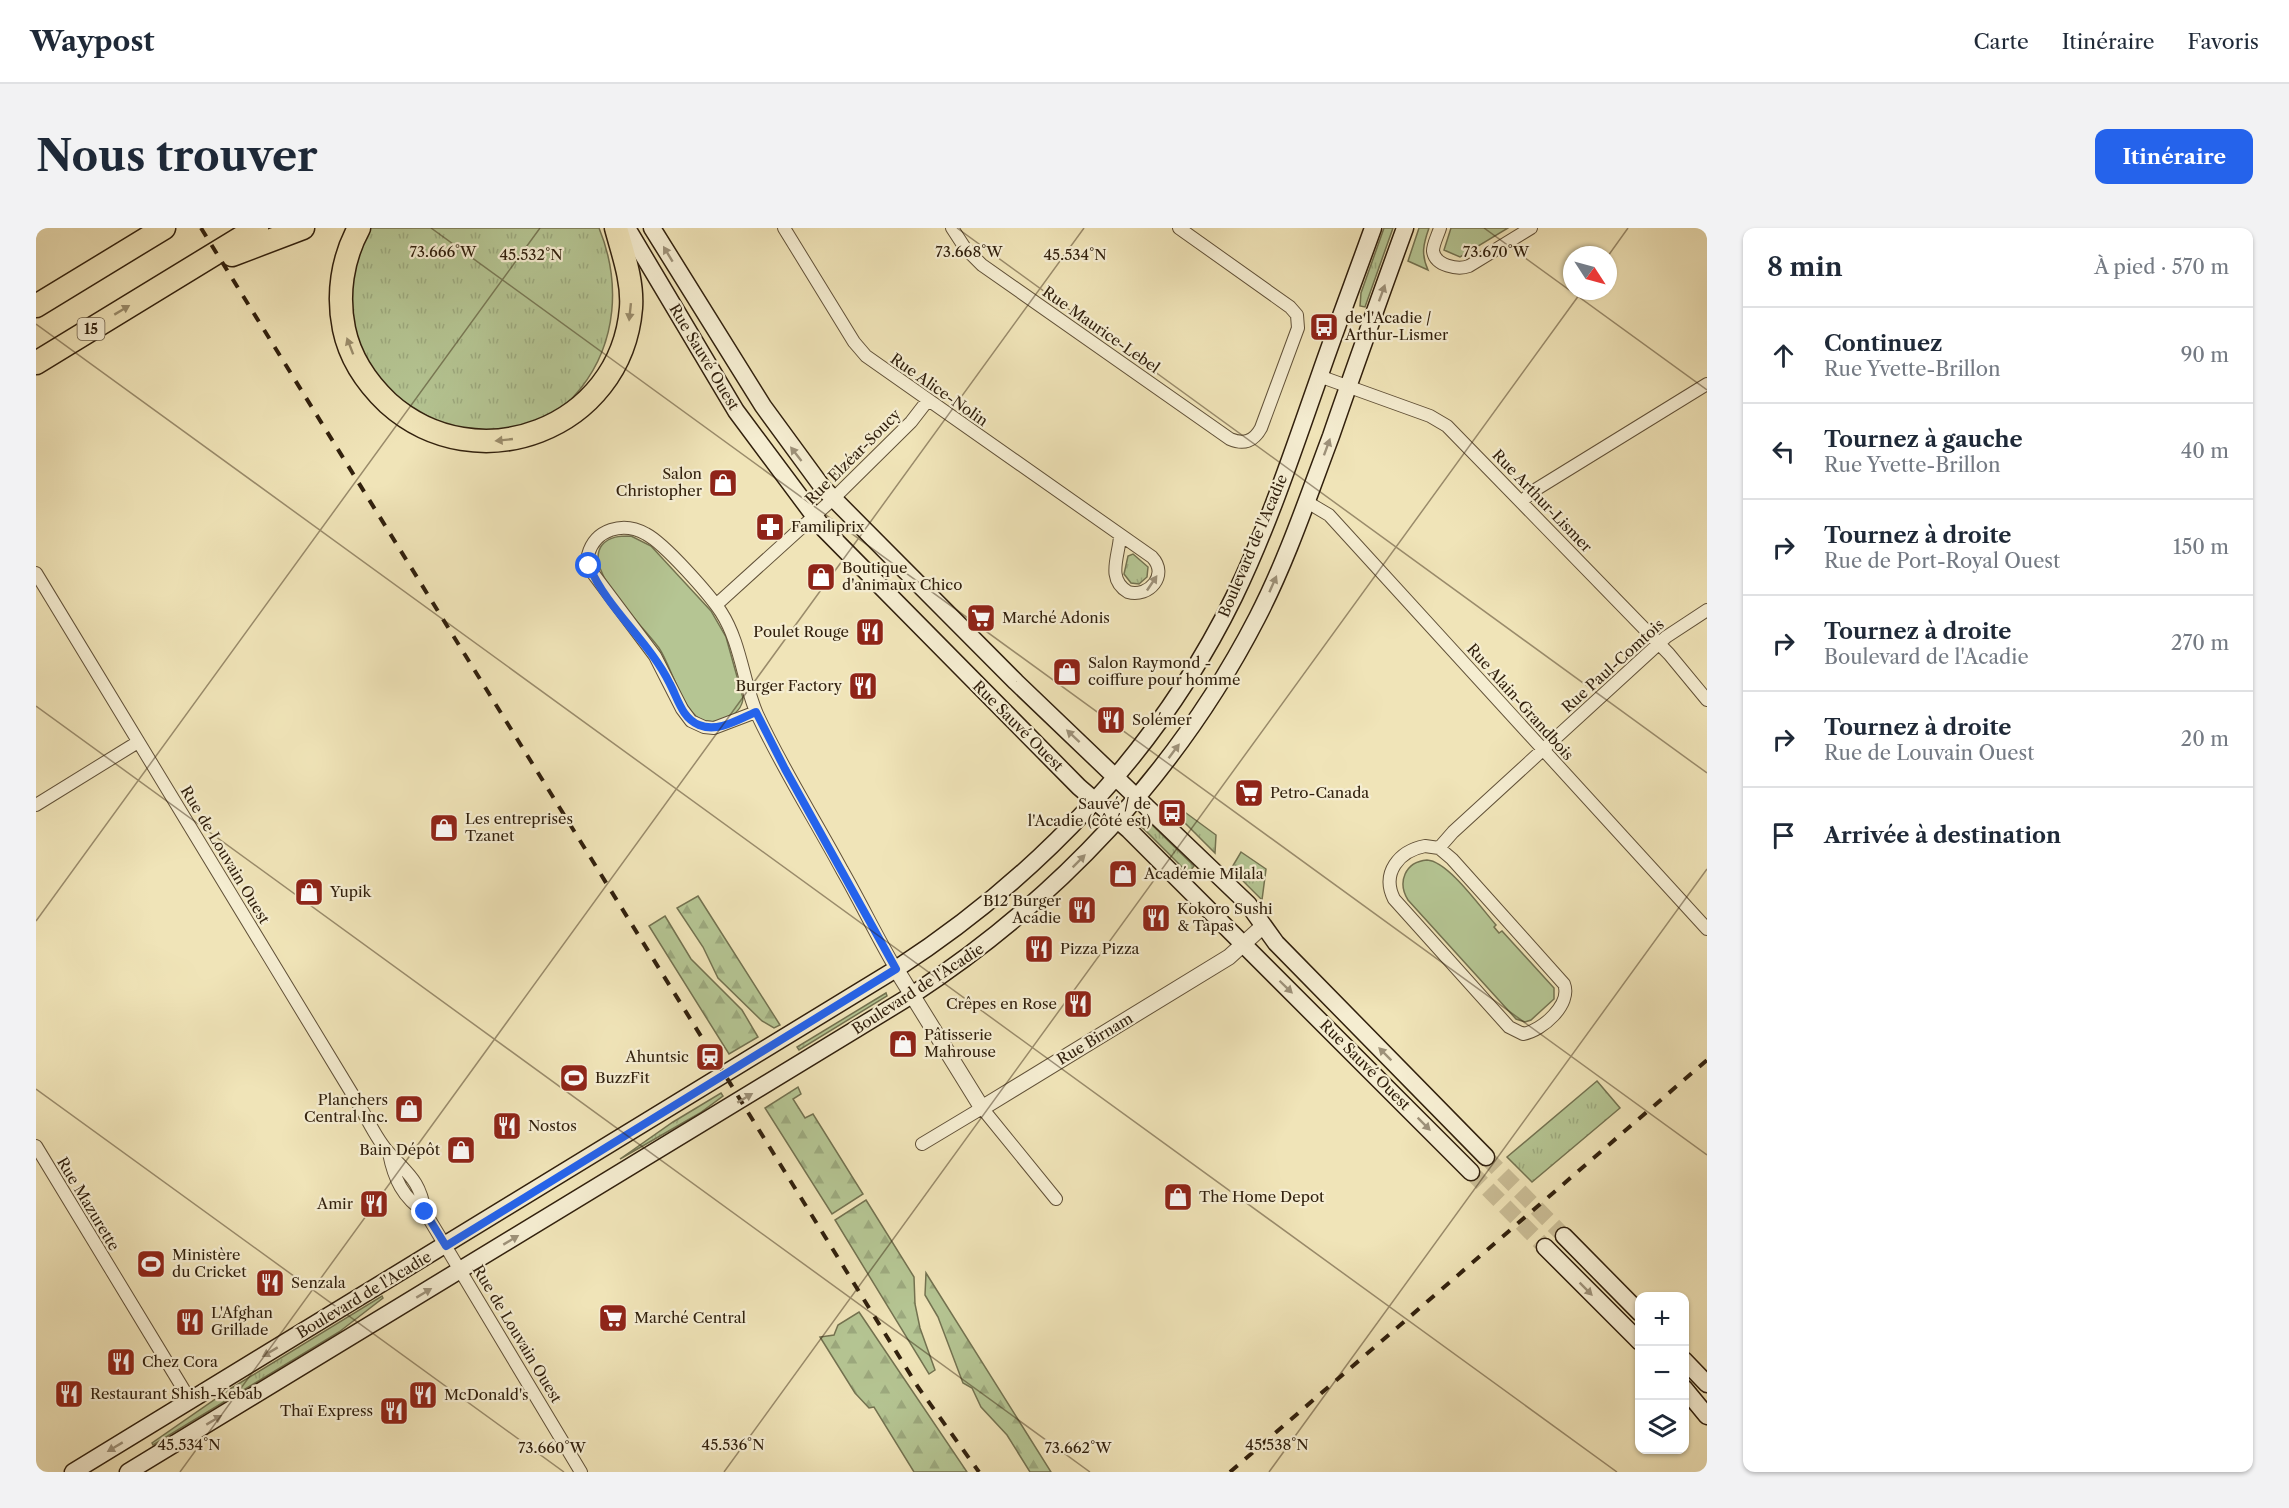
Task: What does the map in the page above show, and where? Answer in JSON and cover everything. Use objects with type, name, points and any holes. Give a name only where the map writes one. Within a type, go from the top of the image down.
[{"type":"highway","points":[[36,306],[164,228]]},
{"type":"highway","name":"15","points":[[36,363],[257,228]]},
{"type":"highway","points":[[183,273],[303,228]]},
{"type":"highway","points":[[359,228],[347,255],[341,293],[345,334],[357,363],[382,397],[414,422],[448,437],[483,442],[521,438],[555,424],[583,404],[610,372],[622,347],[631,308],[628,272],[616,228]]},
{"type":"main road","name":"Rue Sauvé Ouest","points":[[627,228],[736,411],[815,516],[840,545],[1095,801],[1118,820],[1471,1172]]},
{"type":"main road","name":"Rue Sauvé Ouest","points":[[652,228],[762,406],[833,499],[1016,682],[1248,904],[1262,927],[1486,1157]]},
{"type":"main road","name":"Boulevard de l'Acadie","points":[[73,1472],[896,969],[959,927],[1044,854],[1095,801],[1175,698],[1230,604],[1278,493],[1373,228]]},
{"type":"main road","name":"Boulevard de l'Acadie","points":[[128,1472],[912,995],[1017,919],[1063,878],[1137,797],[1198,717],[1238,653],[1268,594],[1307,502],[1405,228]]},
{"type":"main road","points":[[1563,1236],[1635,1309]]},
{"type":"main road","points":[[1545,1247],[1635,1337]]},
{"type":"main road","points":[[1689,1365],[1707,1384]]},
{"type":"main road","points":[[1689,1394],[1707,1416]]},
{"type":"street","name":"Rue Maurice-Lebel","points":[[952,228],[965,248],[982,265],[1230,439],[1244,442],[1255,437],[1261,428],[1298,328],[1297,315],[1290,307],[1179,228]]},
{"type":"street","points":[[1440,228],[1433,248],[1435,256],[1442,262],[1459,269],[1469,266],[1531,228]]},
{"type":"street","name":"Rue Alice-Nolin","points":[[787,229],[857,347],[871,361],[1120,536],[1147,552],[1157,564],[1155,583],[1143,593],[1128,592],[1116,580],[1114,568],[1120,536]]},
{"type":"street","name":"Rue Arthur-Lismer","points":[[1319,376],[1441,422],[1659,643],[1707,700]]},
{"type":"street","points":[[1521,501],[1534,490],[1707,384]]},
{"type":"street","name":"Rue Elzéar-Soucy","points":[[716,605],[833,499],[911,422],[928,400]]},
{"type":"street","name":"Rue Alain-Grandbois","points":[[1307,502],[1329,516],[1707,929]]},
{"type":"street","points":[[756,712],[714,728],[695,723],[685,714],[660,664],[607,596],[589,566],[588,555],[593,542],[603,533],[616,528],[632,529],[652,538],[716,605],[732,634],[756,712],[785,769],[896,969],[982,1108],[1056,1199]]},
{"type":"street","name":"Rue de Louvain Ouest","points":[[36,573],[389,1153],[406,1168],[422,1195],[425,1212],[581,1472]]},
{"type":"street","name":"Rue Paul-Comtois","points":[[1439,848],[1449,836],[1659,643],[1676,629],[1707,610]]},
{"type":"street","points":[[36,805],[138,742]]},
{"type":"street","points":[[1419,847],[1439,848],[1564,984],[1566,994],[1563,1004],[1534,1031],[1523,1034],[1509,1027],[1392,896],[1389,877],[1399,859],[1419,847]]},
{"type":"street","name":"Rue Birnam","points":[[922,1144],[1210,970],[1244,945],[1262,927]]},
{"type":"street","name":"Rue Mazurette","points":[[36,1146],[190,1400]]},
{"type":"green space","points":[[370,228],[599,228],[611,269],[612,311],[602,351],[581,388],[570,401],[547,419],[518,427],[462,437],[381,388],[353,337],[349,306],[354,260]]},
{"type":"green space","points":[[1384,228],[1393,228],[1365,307],[1360,306],[1361,293]]},
{"type":"green space","points":[[1419,228],[1429,228],[1424,249],[1424,259],[1428,270],[1408,261]]},
{"type":"green space","points":[[1451,228],[1508,228],[1460,257],[1444,250]]},
{"type":"green space","points":[[631,536],[651,546],[711,611],[726,637],[743,698],[733,715],[713,722],[700,719],[694,714],[682,697],[659,648],[607,583],[600,569],[598,556],[602,545],[612,538]]},
{"type":"green space","points":[[1133,554],[1148,567],[1147,577],[1139,584],[1131,583],[1124,574],[1128,556]]},
{"type":"green space","points":[[1186,813],[1216,835],[1215,853],[1181,819]]},
{"type":"green space","points":[[1149,822],[1194,866],[1188,873],[1142,827]]},
{"type":"green space","points":[[1241,852],[1266,869],[1262,900],[1231,869]]},
{"type":"green space","points":[[1427,860],[1445,868],[1454,877],[1496,925],[1494,927],[1499,933],[1502,931],[1554,988],[1554,999],[1531,1020],[1525,1022],[1516,1019],[1408,900],[1403,886],[1405,874],[1413,865]]},
{"type":"green space","points":[[698,896],[780,1025],[774,1028],[762,1021],[718,978],[703,947],[677,908]]},
{"type":"green space","points":[[665,916],[691,959],[742,1010],[758,1037],[729,1054],[649,926]]},
{"type":"green space","points":[[886,993],[887,996],[799,1050],[797,1047]]},
{"type":"green space","points":[[1597,1081],[1620,1108],[1532,1182],[1507,1157]]},
{"type":"green space","points":[[798,1087],[801,1094],[793,1099],[805,1118],[813,1114],[863,1194],[832,1214],[765,1108]]},
{"type":"green space","points":[[721,1093],[723,1096],[700,1113],[620,1159],[673,1122]]},
{"type":"green space","points":[[866,1200],[914,1277],[915,1304],[920,1328],[935,1370],[929,1374],[835,1220]]},
{"type":"green space","points":[[926,1273],[1051,1472],[1030,1472],[1007,1435],[981,1407],[972,1388],[963,1383],[938,1317],[925,1295]]},
{"type":"green space","points":[[382,1296],[383,1298],[339,1332],[153,1445],[152,1443],[230,1389]]},
{"type":"green space","points":[[859,1312],[967,1472],[914,1472],[874,1407],[869,1408],[855,1393],[820,1337],[834,1335],[838,1325]]},
{"type":"tunnel","points":[[1486,1157],[1564,1236]]},
{"type":"tunnel","points":[[1471,1172],[1545,1247]]},
{"type":"railway","points":[[201,228],[918,1387],[979,1472]]},
{"type":"railway","points":[[1230,1472],[1707,1060]]},
{"type":"place","name":"de l'Acadie / Arthur-Lismer","points":[[1324,327]]},
{"type":"place","name":"Salon Christopher","points":[[723,483]]},
{"type":"place","name":"Familiprix","points":[[770,527]]},
{"type":"place","name":"Boutique d'animaux Chico","points":[[821,577]]},
{"type":"place","name":"Marché Adonis","points":[[981,618]]},
{"type":"place","name":"Poulet Rouge","points":[[870,632]]},
{"type":"place","name":"Salon Raymond - coiffure pour homme","points":[[1067,672]]},
{"type":"place","name":"Burger Factory","points":[[863,686]]},
{"type":"place","name":"Solémer","points":[[1111,720]]},
{"type":"place","name":"Petro-Canada","points":[[1249,793]]},
{"type":"place","name":"Sauvé / de l'Acadie (côté est)","points":[[1172,813]]},
{"type":"place","name":"Les entreprises Tzanet","points":[[444,828]]},
{"type":"place","name":"Académie Milala","points":[[1123,874]]},
{"type":"place","name":"Yupik","points":[[309,892]]},
{"type":"place","name":"B12 Burger Acadie","points":[[1082,910]]},
{"type":"place","name":"Kokoro Sushi & Tapas","points":[[1156,918]]},
{"type":"place","name":"Pizza Pizza","points":[[1039,949]]},
{"type":"place","name":"Crêpes en Rose","points":[[1078,1004]]},
{"type":"place","name":"Pâtisserie Mahrouse","points":[[903,1044]]},
{"type":"place","name":"Ahuntsic","points":[[710,1057]]},
{"type":"place","name":"BuzzFit","points":[[574,1078]]},
{"type":"place","name":"Planchers Central Inc.","points":[[409,1109]]},
{"type":"place","name":"Nostos","points":[[507,1126]]},
{"type":"place","name":"Bain Dépôt","points":[[461,1150]]},
{"type":"place","name":"The Home Depot","points":[[1178,1197]]},
{"type":"place","name":"Amir","points":[[374,1204]]},
{"type":"place","name":"Ministère du Cricket","points":[[151,1264]]},
{"type":"place","name":"Senzala","points":[[270,1283]]},
{"type":"place","name":"Marché Central","points":[[613,1318]]},
{"type":"place","name":"L'Afghan Grillade","points":[[190,1322]]},
{"type":"place","name":"Chez Cora","points":[[121,1362]]},
{"type":"place","name":"Restaurant Shish-Kebab","points":[[69,1394]]},
{"type":"place","name":"McDonald's","points":[[423,1395]]},
{"type":"place","name":"Thaï Express","points":[[394,1411]]},
{"type":"route","points":[[425,1212],[446,1246],[896,969],[785,769],[756,712],[714,728],[700,726],[691,721],[682,709],[655,656],[611,601],[589,566]]}]
